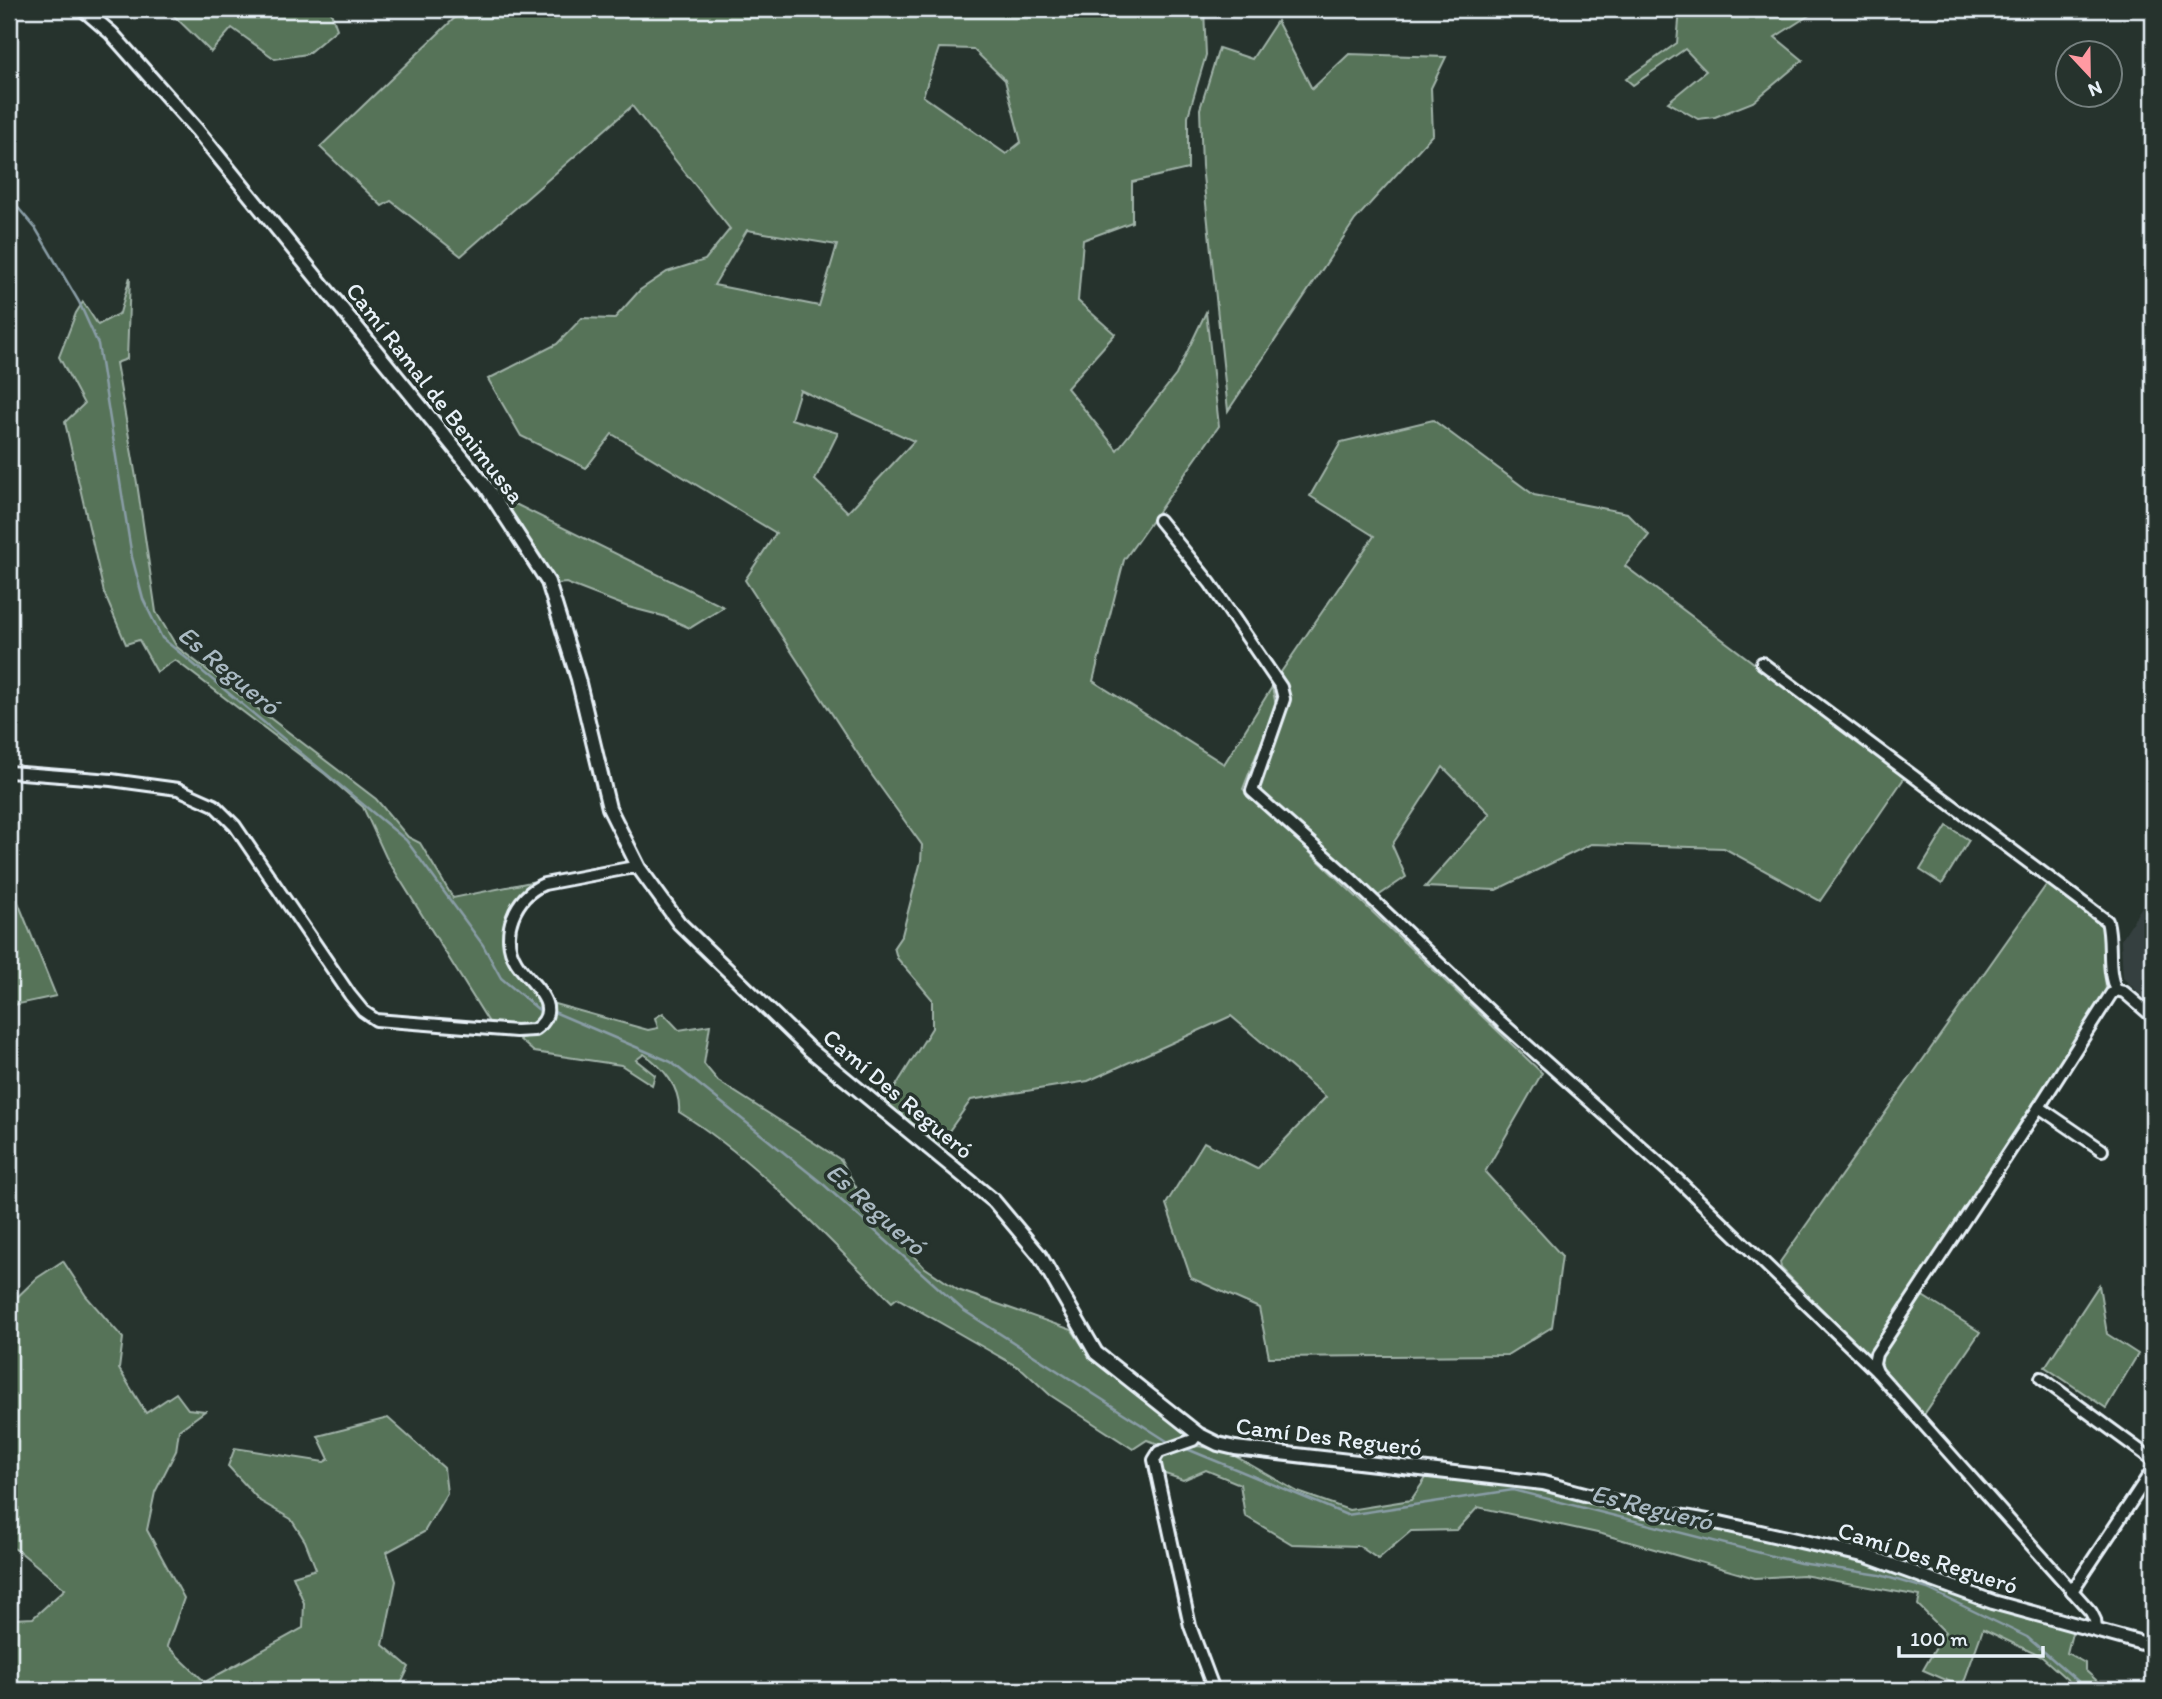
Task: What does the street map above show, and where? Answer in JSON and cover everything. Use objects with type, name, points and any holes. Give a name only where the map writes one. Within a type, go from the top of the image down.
[{"type":"street","name":"Camí Ramal de Benimussa","points":[[83,9],[111,33],[197,130],[494,498],[548,582],[578,679],[609,808],[639,868]]},
{"type":"street","points":[[1159,520],[1210,583],[1281,687],[1284,699],[1252,790],[1352,880],[1501,1022],[1678,1180],[1877,1372],[2072,1591],[2095,1620],[2096,1629]]},
{"type":"street","points":[[1762,663],[2107,921],[2112,981],[2116,990]]},
{"type":"street","points":[[9,772],[166,786],[189,792],[214,805],[235,825],[350,995],[363,1011],[376,1020],[516,1031],[534,1030],[546,1014],[545,1000],[540,989],[517,965],[511,952],[511,924],[519,903],[531,891],[544,884],[639,868]]},
{"type":"street","name":"Camí Des Regueró","points":[[639,868],[679,923],[809,1049],[994,1201],[1040,1256],[1096,1353],[1198,1434],[1218,1444],[1235,1448],[1543,1483],[1645,1510],[1720,1523],[1867,1556],[1993,1602],[2153,1646]]},
{"type":"street","points":[[1877,1372],[1874,1364],[1876,1354],[2116,990]]},
{"type":"street","points":[[2116,990],[2123,992],[2153,1017]]},
{"type":"street","points":[[2039,1107],[2102,1150]]},
{"type":"street","points":[[2041,1378],[2153,1460]]},
{"type":"street","points":[[1198,1434],[1193,1440],[1159,1451],[1154,1460],[1190,1626],[1213,1690]]},
{"type":"street","points":[[2072,1591],[2153,1469]]},
{"type":"shaded area","points":[[2153,889],[2153,1006],[2123,978],[2121,940]]},
{"type":"green space","points":[[167,9],[330,10],[337,29],[307,54],[275,59],[232,28],[211,52]]},
{"type":"green space","points":[[464,9],[1204,9],[1206,55],[1188,116],[1188,169],[1132,182],[1132,222],[1083,240],[1078,301],[1115,334],[1067,388],[1117,450],[1176,375],[1206,312],[1219,426],[1124,560],[1093,681],[1224,764],[1272,687],[1276,705],[1243,789],[1542,1073],[1485,1172],[1562,1256],[1552,1327],[1507,1355],[1269,1357],[1259,1308],[1191,1278],[1166,1204],[1204,1142],[1257,1169],[1326,1097],[1231,1016],[1088,1081],[971,1100],[939,1145],[884,1105],[932,1028],[932,999],[897,958],[894,947],[902,935],[921,861],[922,845],[871,774],[745,580],[776,533],[612,434],[586,468],[521,436],[488,379],[557,344],[582,318],[614,319],[640,290],[667,272],[705,260],[730,229],[632,106],[461,256],[391,201],[382,206],[320,147]],"holes":[[[939,48],[973,49],[1005,80],[1021,142],[1006,154],[923,96]],[[747,230],[837,245],[819,306],[714,285]],[[800,390],[914,441],[848,512],[815,480],[838,433],[791,419]]]},
{"type":"green space","points":[[1680,9],[1819,9],[1775,37],[1803,60],[1753,102],[1715,117],[1698,119],[1668,102],[1706,71],[1685,49],[1633,85],[1626,79],[1677,43]]},
{"type":"green space","points":[[1277,21],[1312,89],[1349,54],[1446,57],[1431,88],[1433,134],[1355,220],[1228,411],[1202,166],[1200,109],[1219,48],[1252,59]]},
{"type":"green space","points":[[130,277],[127,359],[116,363],[156,612],[177,647],[376,799],[408,837],[420,843],[453,898],[531,882],[509,922],[505,944],[512,965],[540,1000],[539,1019],[534,1023],[516,1028],[490,1024],[386,857],[363,807],[325,774],[175,660],[157,672],[139,640],[126,644],[104,593],[65,422],[84,404],[59,357],[83,302],[98,325],[120,313]]},
{"type":"green space","points":[[1433,420],[1534,495],[1627,513],[1649,535],[1625,566],[1905,777],[1820,901],[1724,848],[1591,844],[1496,890],[1425,887],[1490,814],[1443,767],[1392,845],[1406,877],[1378,896],[1261,797],[1257,783],[1290,697],[1279,675],[1374,536],[1310,496],[1341,442]]},
{"type":"green space","points":[[501,497],[724,607],[690,628],[566,583],[557,584]]},
{"type":"green space","points":[[1947,826],[1969,840],[1942,884],[1920,870]]},
{"type":"green space","points":[[9,880],[56,996],[9,1006]]},
{"type":"green space","points":[[2047,884],[2104,928],[2106,994],[1867,1356],[1781,1268],[1780,1262]]},
{"type":"green space","points":[[551,1003],[648,1030],[658,1028],[655,1018],[663,1013],[679,1030],[710,1025],[704,1064],[718,1081],[841,1160],[866,1205],[924,1267],[958,1290],[1072,1330],[1084,1348],[1188,1434],[1168,1443],[1147,1440],[1133,1449],[1050,1395],[1023,1370],[897,1298],[892,1302],[764,1177],[709,1132],[679,1112],[674,1087],[658,1065],[644,1054],[636,1060],[655,1075],[652,1085],[621,1065],[534,1052],[519,1039],[537,1033]]},
{"type":"green space","points":[[63,1261],[86,1296],[123,1338],[119,1369],[146,1413],[176,1393],[188,1409],[205,1411],[179,1430],[176,1451],[155,1492],[147,1530],[184,1598],[167,1646],[205,1682],[303,1628],[304,1603],[293,1576],[316,1569],[305,1541],[291,1519],[260,1501],[228,1466],[235,1448],[324,1462],[329,1459],[318,1436],[388,1418],[444,1468],[447,1493],[424,1532],[387,1552],[396,1581],[383,1645],[409,1667],[398,1690],[9,1690],[9,1610],[16,1604],[14,1619],[33,1618],[65,1589],[19,1551],[9,1546],[9,1305],[37,1278]]},
{"type":"green space","points":[[2099,1285],[2107,1334],[2138,1354],[2106,1408],[2045,1367]]},
{"type":"green space","points":[[1921,1295],[1980,1332],[1923,1416],[1877,1364]]},
{"type":"green space","points":[[1198,1446],[1226,1451],[1298,1492],[1349,1510],[1411,1500],[1428,1475],[1523,1484],[1582,1497],[1633,1514],[1775,1541],[1896,1571],[1987,1602],[2012,1615],[2073,1629],[2067,1653],[2085,1663],[2085,1670],[2107,1690],[2079,1690],[2042,1657],[1983,1629],[1962,1687],[1923,1670],[1945,1632],[1918,1605],[1920,1596],[1803,1575],[1755,1578],[1602,1534],[1478,1507],[1457,1530],[1411,1531],[1378,1559],[1359,1546],[1292,1544],[1245,1516],[1240,1484],[1206,1470],[1183,1480],[1162,1473],[1160,1460],[1165,1454]]},
{"type":"waterway","name":"Es Regueró","points":[[9,197],[36,229],[79,302],[98,344],[132,557],[143,599],[162,638],[406,840],[483,945],[501,978],[539,1010]]},
{"type":"waterway","name":"Es Regueró","points":[[554,1012],[671,1062],[823,1184],[963,1310],[1170,1443]]},
{"type":"waterway","name":"Es Regueró","points":[[1187,1449],[1347,1515],[1513,1490],[1800,1563],[1880,1575],[1928,1589],[2027,1637],[2088,1690]]}]
